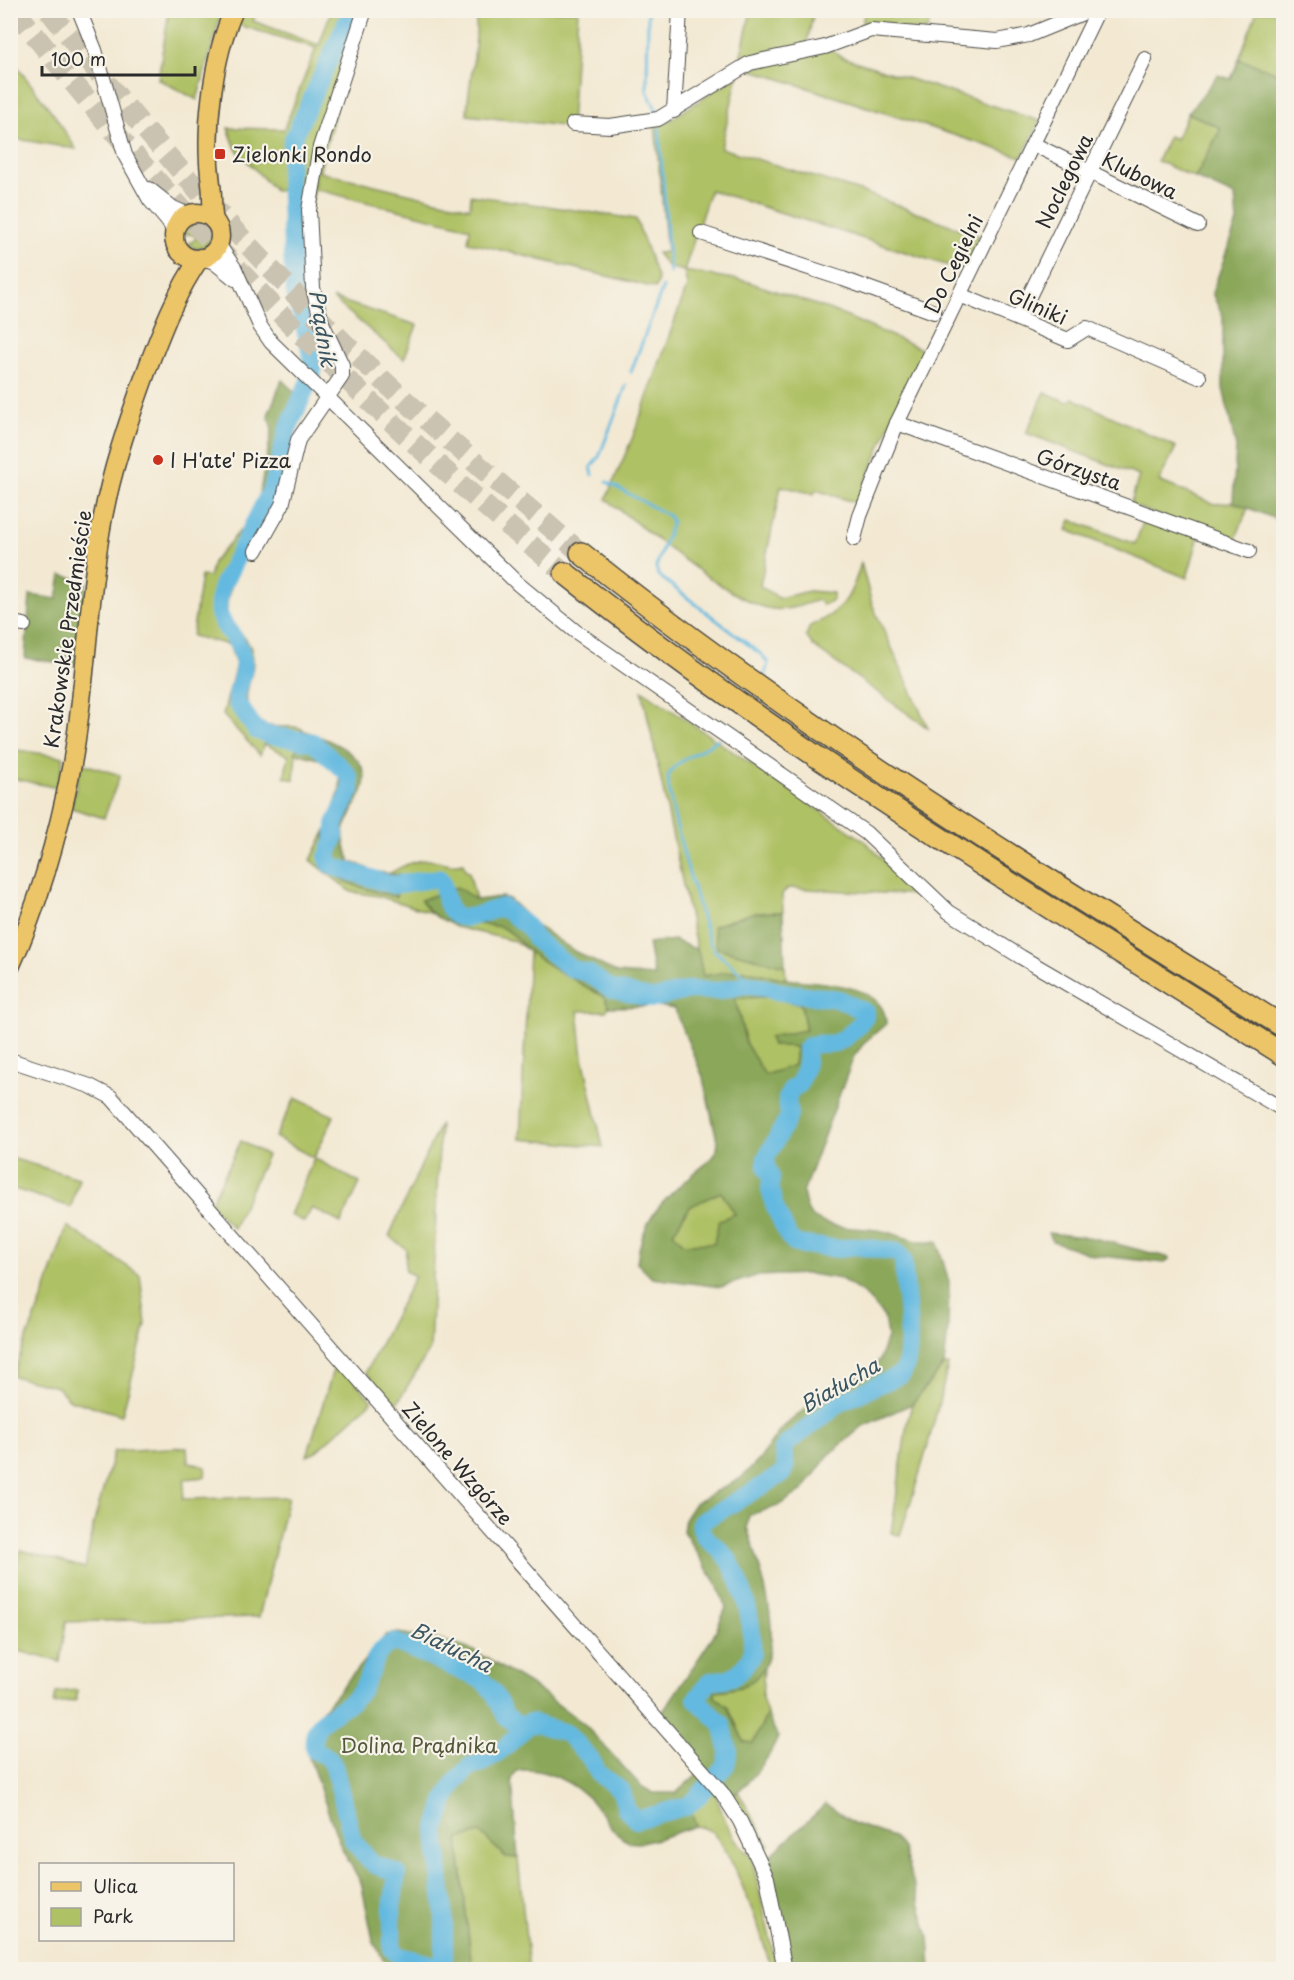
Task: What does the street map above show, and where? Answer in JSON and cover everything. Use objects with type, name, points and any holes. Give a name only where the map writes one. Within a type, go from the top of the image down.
[{"type":"highway","points":[[581,553],[689,638],[819,730],[1284,1027]]},
{"type":"highway","points":[[565,573],[691,669],[809,752],[1284,1055]]},
{"type":"main road","points":[[209,173],[199,205],[179,223],[178,243],[189,257],[202,258],[211,254],[218,244],[219,232],[214,221],[209,173],[214,80],[223,39],[234,10]]},
{"type":"main road","points":[[191,214],[207,216],[214,221]]},
{"type":"main road","name":"Krakowskie Przedmieście","points":[[10,967],[22,942],[45,869],[72,762],[100,532],[130,416],[175,299],[182,261],[178,243]]},
{"type":"main road","name":"Krakowskie Przedmieście","points":[[175,299],[202,258]]},
{"type":"street","points":[[80,10],[95,50],[120,143],[140,183],[178,243]]},
{"type":"street","points":[[256,551],[282,505],[298,440],[339,383],[343,371],[322,323],[313,288],[309,210],[320,147],[365,10]]},
{"type":"street","points":[[674,111],[680,10]]},
{"type":"street","points":[[573,124],[630,124],[658,119],[750,63],[825,47],[871,30],[997,41],[1029,35],[1085,12],[1098,11]]},
{"type":"street","name":"Do Cegielni","points":[[854,539],[860,516],[897,423],[1098,11]]},
{"type":"street","name":"Noclegowa","points":[[1018,319],[1145,59]]},
{"type":"street","name":"Klubowa","points":[[1033,144],[1198,225]]},
{"type":"street","points":[[140,183],[173,208],[191,214]]},
{"type":"street","points":[[701,233],[843,279],[934,312]]},
{"type":"street","points":[[218,244],[260,326],[271,342],[546,609],[866,833],[949,912],[1021,957],[1284,1110]]},
{"type":"street","points":[[202,258],[220,267],[241,285]]},
{"type":"street","name":"Gliniki","points":[[960,295],[1068,340],[1087,328],[1198,377]]},
{"type":"street","name":"Górzysta","points":[[897,423],[1249,551]]},
{"type":"street","name":"Zielone Wzgórze","points":[[10,1059],[90,1086],[111,1097],[722,1793],[740,1821],[766,1878],[785,1970]]},
{"type":"green space","points":[[169,11],[213,11],[221,14],[197,100],[158,79]]},
{"type":"green space","points":[[243,11],[257,11],[253,21],[319,45],[331,11],[344,11],[291,125],[286,141],[283,190],[275,191],[236,149],[228,128],[284,129],[316,48],[238,25]]},
{"type":"green space","points":[[356,11],[361,11],[307,220],[295,210],[294,159],[299,134]]},
{"type":"green space","points":[[475,11],[578,11],[571,127],[467,115],[476,36]]},
{"type":"green space","points":[[751,11],[814,11],[806,47],[769,51],[739,63]]},
{"type":"green space","points":[[865,11],[932,11],[927,31],[861,27]]},
{"type":"green space","points":[[1257,11],[1283,11],[1283,75],[1239,59]]},
{"type":"green space","points":[[831,49],[842,57],[1040,121],[1022,157],[749,69]]},
{"type":"green space","points":[[10,57],[55,116],[76,149],[11,138]]},
{"type":"green space","points":[[1239,59],[1283,75],[1283,522],[1233,502],[1236,447],[1223,388],[1223,317],[1212,293],[1237,222],[1235,196],[1195,178],[1221,128],[1188,113],[1218,75],[1231,79]]},
{"type":"green space","points":[[738,75],[721,148],[860,191],[979,236],[965,271],[710,190],[684,271],[668,267],[657,253],[667,252],[655,124],[666,123]]},
{"type":"green space","points":[[1188,113],[1221,128],[1195,178],[1157,161],[1169,136],[1176,139]]},
{"type":"green space","points":[[317,171],[470,208],[471,195],[636,219],[658,280],[656,288],[468,242],[470,228],[314,189]]},
{"type":"green space","points":[[199,224],[207,228],[210,238],[206,246],[196,249],[188,244],[196,239],[195,235],[185,234],[191,226]]},
{"type":"green space","points":[[684,271],[746,281],[831,310],[929,352],[897,407],[857,503],[816,490],[814,494],[781,486],[760,586],[779,598],[809,591],[833,593],[833,600],[823,605],[818,600],[795,607],[772,609],[734,594],[687,562],[606,499],[634,434],[687,286]]},
{"type":"green space","points":[[332,298],[417,325],[404,359]]},
{"type":"green space","points":[[282,380],[307,404],[293,439],[279,498],[271,519],[256,512],[272,429],[268,415]]},
{"type":"green space","points":[[1045,392],[1067,402],[1073,398],[1176,447],[1159,481],[1214,504],[1233,502],[1248,508],[1234,543],[1130,505],[1139,476],[1026,433]]},
{"type":"green space","name":"Dolina Prądnika","points":[[256,512],[271,519],[239,569],[232,584],[227,612],[231,622],[251,648],[253,668],[247,698],[251,712],[268,726],[302,729],[348,758],[357,772],[358,796],[330,858],[355,863],[385,876],[418,861],[463,863],[466,871],[469,872],[476,900],[472,899],[472,902],[506,902],[551,942],[615,975],[645,983],[665,975],[698,984],[744,976],[873,999],[874,1020],[868,1029],[827,1061],[812,1080],[809,1097],[791,1123],[773,1176],[784,1216],[792,1223],[808,1230],[849,1234],[883,1232],[890,1244],[902,1254],[920,1288],[933,1335],[933,1359],[923,1374],[901,1383],[835,1422],[803,1482],[757,1503],[720,1527],[754,1602],[754,1659],[747,1679],[740,1685],[711,1689],[710,1697],[720,1707],[730,1746],[731,1772],[715,1792],[733,1835],[751,1855],[777,1969],[770,1969],[755,1919],[721,1843],[713,1833],[696,1826],[692,1815],[627,1833],[578,1776],[526,1763],[505,1765],[507,1828],[454,1826],[471,1969],[408,1969],[388,1955],[381,1874],[341,1839],[324,1767],[312,1764],[311,1732],[350,1692],[388,1637],[447,1646],[493,1673],[601,1751],[610,1765],[626,1771],[635,1781],[631,1790],[635,1801],[679,1799],[700,1774],[695,1768],[701,1763],[704,1730],[688,1708],[684,1696],[684,1681],[711,1665],[738,1632],[731,1600],[720,1574],[687,1523],[690,1511],[748,1483],[786,1437],[897,1353],[896,1303],[890,1281],[876,1259],[850,1255],[786,1258],[728,1280],[713,1280],[640,1264],[646,1233],[662,1208],[719,1157],[755,1153],[768,1146],[776,1112],[789,1099],[792,1090],[792,1067],[764,1075],[746,1044],[735,998],[740,997],[714,996],[638,1005],[575,980],[604,997],[609,1007],[606,1011],[578,1011],[583,1058],[603,1147],[520,1139],[529,951],[514,941],[456,927],[429,912],[378,896],[351,892],[311,860],[345,792],[346,780],[326,759],[296,752],[294,780],[284,777],[289,756],[265,744],[260,755],[223,715],[236,664],[229,645],[192,636],[201,576],[209,577],[213,562]],"holes":[[[801,1005],[846,1015],[838,1027],[825,1034],[795,1064],[796,1046],[772,1045],[769,1037],[806,1030]]]},
{"type":"green space","points":[[1145,517],[1199,536],[1187,578],[1067,530],[1071,520],[1135,544]]},
{"type":"green space","points":[[861,563],[872,604],[928,728],[814,647],[806,636],[810,626],[831,615],[844,602],[854,585]]},
{"type":"green space","points":[[61,575],[87,581],[75,665],[25,658],[30,595],[57,599]]},
{"type":"green space","points":[[642,690],[866,842],[917,895],[788,888],[782,894],[783,912],[752,913],[717,948],[785,966],[786,979],[743,971],[702,976]]},
{"type":"green space","points":[[302,730],[335,743],[355,758],[362,767],[365,777],[363,789],[345,827],[346,848],[351,864],[363,870],[399,875],[396,897],[341,879],[326,864],[323,844],[339,793],[340,778],[339,773],[319,759],[295,753]]},
{"type":"green space","points":[[10,749],[64,757],[58,788],[11,778]]},
{"type":"green space","points":[[81,763],[120,775],[104,818],[71,808]]},
{"type":"green space","points":[[457,887],[476,900],[502,897],[509,899],[539,927],[576,952],[617,973],[654,976],[648,943],[674,940],[698,950],[703,976],[744,971],[847,987],[875,999],[883,1010],[886,1024],[866,1041],[854,1056],[803,1192],[809,1212],[820,1221],[837,1226],[882,1231],[916,1241],[937,1241],[949,1282],[948,1330],[944,1365],[912,1404],[863,1426],[828,1456],[803,1490],[778,1506],[749,1515],[747,1527],[770,1612],[771,1636],[768,1657],[759,1674],[743,1686],[715,1691],[715,1697],[728,1707],[744,1742],[753,1743],[767,1714],[778,1737],[770,1754],[758,1770],[730,1797],[660,1716],[713,1637],[726,1608],[717,1585],[683,1531],[685,1518],[695,1503],[741,1478],[760,1459],[780,1430],[815,1400],[859,1376],[879,1361],[887,1337],[884,1317],[865,1295],[841,1279],[809,1274],[756,1276],[721,1287],[652,1278],[637,1263],[639,1248],[648,1224],[661,1204],[711,1159],[718,1145],[703,1077],[674,1009],[659,1006],[609,1007],[604,997],[532,954],[505,929],[488,925],[447,922],[429,911],[421,900]],"holes":[[[767,997],[801,1004],[806,1030],[769,1037],[772,1045],[796,1047],[794,1065],[765,1075],[746,1044],[735,998]],[[721,1192],[735,1214],[719,1220],[714,1243],[684,1244],[673,1233],[689,1207]]]},
{"type":"green space","points":[[783,912],[785,966],[717,948],[713,926],[752,913]]},
{"type":"green space","points":[[295,1098],[334,1116],[314,1158],[275,1137]]},
{"type":"green space","points":[[440,1124],[430,1349],[395,1407],[366,1372],[415,1276],[405,1271],[406,1249],[389,1236]]},
{"type":"green space","points":[[241,1141],[267,1155],[233,1228],[210,1204]]},
{"type":"green space","points":[[11,1158],[79,1178],[71,1207],[11,1188]]},
{"type":"green space","points":[[314,1158],[360,1183],[341,1223],[312,1208],[304,1222],[290,1215]]},
{"type":"green space","points":[[67,1226],[140,1275],[146,1324],[122,1415],[70,1400],[57,1387],[12,1376],[42,1300]]},
{"type":"green space","points":[[1048,1233],[1094,1238],[1170,1258],[1165,1263],[1093,1255],[1052,1241]]},
{"type":"green space","points":[[336,1360],[372,1401],[314,1453],[307,1456]]},
{"type":"green space","points":[[944,1365],[948,1365],[943,1387],[914,1493],[900,1535],[891,1533],[907,1423],[912,1404]]},
{"type":"green space","points":[[187,1447],[188,1462],[206,1467],[205,1477],[185,1479],[183,1499],[288,1497],[259,1617],[66,1622],[60,1662],[11,1649],[11,1584],[21,1550],[85,1568],[94,1522],[114,1451]]},
{"type":"green space","points":[[398,1633],[445,1641],[474,1651],[534,1687],[583,1723],[641,1786],[653,1793],[676,1793],[699,1772],[714,1790],[691,1812],[696,1826],[652,1841],[630,1842],[617,1834],[587,1796],[569,1783],[537,1771],[516,1771],[512,1779],[518,1858],[506,1857],[480,1833],[458,1839],[472,1969],[396,1969],[383,1959],[373,1940],[361,1882],[341,1848],[306,1749],[308,1732],[315,1719],[386,1635]]},
{"type":"green space","points":[[764,1668],[762,1698],[767,1714],[753,1744],[744,1742],[728,1707],[715,1697],[715,1691],[744,1686]]},
{"type":"green space","points":[[77,1690],[77,1700],[54,1704],[56,1692]]},
{"type":"green space","points":[[738,1792],[769,1845],[759,1851],[730,1797]]},
{"type":"green space","points":[[826,1804],[855,1824],[893,1837],[903,1848],[929,1937],[931,1969],[791,1969],[767,1859]]},
{"type":"green space","points":[[480,1833],[506,1857],[518,1858],[529,1969],[472,1969],[458,1838]]},
{"type":"waterway","name":"Białucha","points":[[352,10],[292,141],[289,174],[293,273],[295,295],[309,344],[313,372],[287,431],[273,486],[222,586],[219,600],[221,619],[235,639],[244,664],[237,703],[256,730],[269,735],[313,742],[346,772],[350,779],[351,790],[335,824],[335,837],[327,857],[330,864],[393,885],[439,878],[442,881],[450,909],[455,915],[461,918],[469,917],[503,907],[528,927],[536,940],[560,960],[572,969],[588,973],[611,989],[653,999],[689,990],[717,991],[750,984],[781,992],[839,999],[865,1012],[862,1021],[843,1039],[835,1043],[815,1044],[806,1048],[806,1062],[801,1080],[799,1085],[792,1088],[787,1098],[789,1116],[766,1158],[766,1166],[771,1178],[770,1189],[774,1205],[788,1236],[796,1244],[840,1249],[855,1246],[897,1252],[903,1259],[909,1336],[906,1365],[902,1374],[841,1402],[783,1449],[786,1468],[782,1474],[701,1522],[702,1532],[724,1554],[741,1587],[749,1614],[752,1652],[748,1662],[737,1674],[726,1679],[710,1681],[696,1699],[722,1724],[729,1752],[726,1765],[687,1806],[636,1820],[626,1809],[622,1791],[599,1774],[590,1758],[566,1733],[533,1723],[527,1723],[523,1730],[505,1715],[494,1693],[482,1680],[395,1642],[387,1645],[376,1657],[358,1695],[321,1723],[316,1730],[314,1750],[329,1758],[334,1766],[353,1841],[373,1864],[397,1873],[392,1908],[392,1949],[399,1956],[444,1967],[443,1970]]},
{"type":"waterway","points":[[648,10],[647,91],[658,113]]},
{"type":"waterway","points":[[659,128],[670,273]]},
{"type":"waterway","points":[[631,372],[663,287]]},
{"type":"waterway","points":[[593,475],[591,467],[599,457],[626,386]]},
{"type":"waterway","points":[[607,482],[669,516],[672,522],[656,567],[658,575],[762,655],[768,663],[765,675]]},
{"type":"waterway","points":[[718,739],[672,769],[668,785],[691,882],[709,941],[714,950],[754,984]]},
{"type":"waterway","points":[[444,1967],[444,1914],[436,1831],[445,1801],[455,1782],[470,1766],[482,1763],[503,1749],[523,1730]]},
{"type":"tunnel","points":[[15,10],[141,163],[274,307],[415,444],[565,573]]},
{"type":"tunnel","points":[[49,10],[168,156],[296,295],[410,405],[581,553]]},
{"type":"place","name":"Zielonki Rondo","points":[[220,154]]},
{"type":"place","name":"I H'ate' Pizza","points":[[158,460]]},
{"type":"water label","name":"Prądnik","points":[[324,328]]}]
